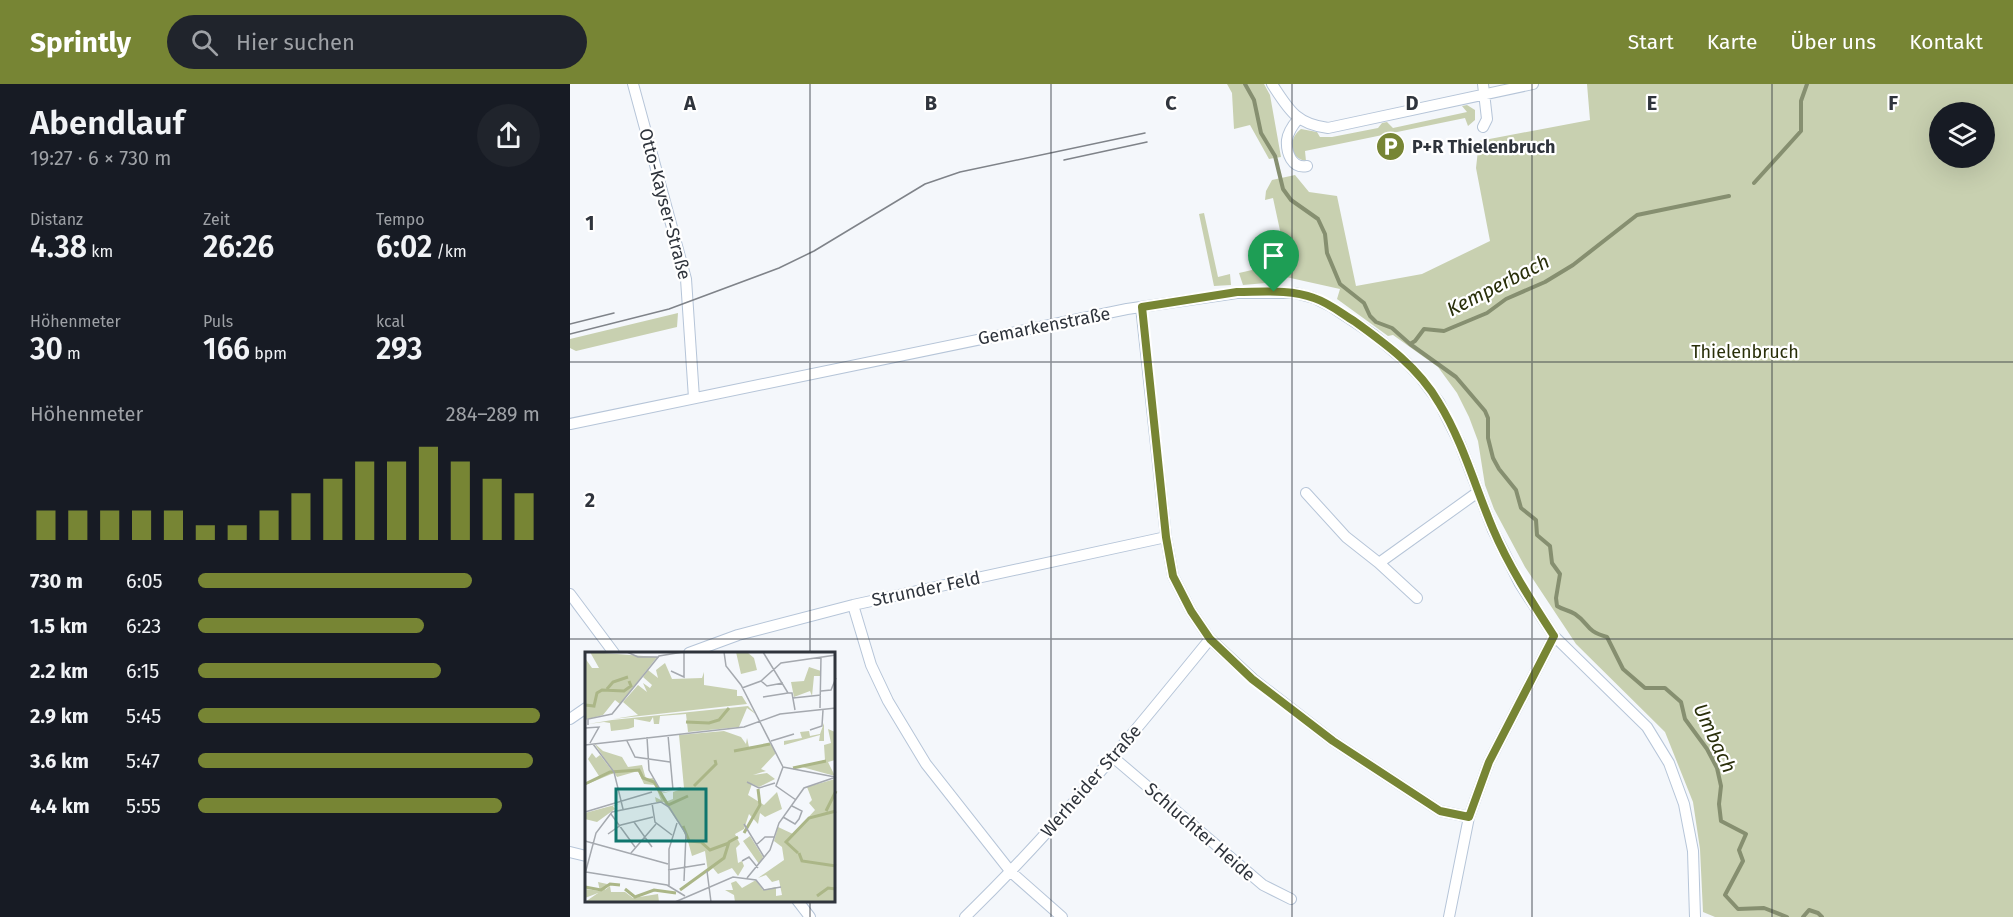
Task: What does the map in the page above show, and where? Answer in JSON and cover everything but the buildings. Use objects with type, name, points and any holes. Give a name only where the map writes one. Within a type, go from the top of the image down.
[{"type":"street","name":"Otto-Kayser-Straße","points":[[633,84],[686,279],[694,398]]},
{"type":"street","points":[[1272,84],[1290,112],[1298,119],[1307,124],[1328,128],[1484,90],[1533,84]]},
{"type":"street","points":[[1483,128],[1487,119],[1484,90]]},
{"type":"street","points":[[1298,119],[1290,131],[1287,141],[1288,150],[1293,163],[1302,167],[1307,166]]},
{"type":"street","name":"Gemarkenstraße","points":[[570,424],[1142,307],[1221,294],[1274,292],[1304,296],[1332,307],[1390,347],[1421,378],[1439,402],[1460,444],[1493,530],[1520,584],[1554,636],[1647,727],[1669,763],[1684,804],[1693,851],[1695,917]]},
{"type":"street","points":[[1142,307],[1166,537],[1173,576],[1191,611],[1210,639],[1252,679],[1333,741],[1440,811],[1469,817]]},
{"type":"street","points":[[1378,563],[1478,492]]},
{"type":"street","points":[[1306,493],[1346,537],[1417,598]]},
{"type":"street","name":"Strunder Feld","points":[[692,652],[738,635],[853,605],[1166,537]]},
{"type":"street","points":[[570,594],[613,652]]},
{"type":"street","points":[[853,605],[871,665],[888,700],[926,764],[1011,872],[1062,917]]},
{"type":"street","points":[[1449,917],[1469,817],[1489,762],[1554,636]]},
{"type":"street","name":"Werheider Straße","points":[[964,917],[1011,872],[1114,758],[1210,639]]},
{"type":"street","points":[[570,719],[585,709]]},
{"type":"street","name":"Schluchter Heide","points":[[1114,758],[1263,885],[1291,899]]},
{"type":"street","points":[[570,852],[585,856]]},
{"type":"street","points":[[799,902],[810,917]]},
{"type":"green space","points":[[1227,84],[1264,84],[1270,95],[1281,157],[1269,159],[1250,125],[1234,129],[1232,93]]},
{"type":"green space","name":"Thielenbruch","points":[[1587,84],[2013,84],[2013,917],[1715,917],[1703,912],[1700,849],[1693,802],[1665,732],[1576,644],[1525,567],[1494,509],[1485,485],[1478,441],[1457,393],[1438,367],[1393,335],[1388,336],[1337,299],[1340,289],[1286,277],[1276,278],[1274,266],[1287,263],[1273,198],[1265,200],[1266,191],[1272,180],[1295,175],[1309,192],[1337,196],[1356,286],[1422,274],[1490,241],[1476,168],[1479,141],[1590,120]]},
{"type":"green space","points":[[1467,105],[1475,110],[1475,120],[1468,126],[1465,118],[1305,151],[1306,161],[1296,156],[1292,148],[1294,138],[1301,129],[1317,132],[1320,137],[1332,137],[1378,128],[1382,123],[1387,122],[1393,128],[1467,112],[1462,106]]},
{"type":"green space","points":[[1204,213],[1218,277],[1230,274],[1231,285],[1214,286],[1199,214]]},
{"type":"green space","points":[[1265,267],[1268,281],[1266,283],[1243,285],[1239,273]]},
{"type":"green space","points":[[678,313],[677,327],[576,351],[570,348],[570,339]]},
{"type":"waterway","name":"Kemperbach","points":[[1245,84],[1254,100],[1261,133],[1275,156],[1283,189],[1291,200],[1318,219],[1325,234],[1327,253],[1340,284],[1364,303],[1370,316],[1376,322],[1392,328],[1410,344],[1424,329],[1444,331],[1487,313],[1506,299],[1545,282],[1573,265],[1637,215],[1729,196]]},
{"type":"waterway","name":"Kemperbach","points":[[1754,183],[1801,131],[1801,101],[1807,84]]},
{"type":"waterway","name":"Umbach","points":[[1410,344],[1456,377],[1485,411],[1493,458],[1516,490],[1521,508],[1536,520],[1537,535],[1550,546],[1552,563],[1560,574],[1557,606],[1575,614],[1591,630],[1607,637],[1623,669],[1645,688],[1665,688],[1681,702],[1685,719],[1707,749],[1717,768],[1721,786],[1719,804],[1721,821],[1746,834],[1739,850],[1743,861],[1725,895],[1738,909],[1764,908],[1787,917]]},
{"type":"waterway","name":"Umbach","points":[[1803,917],[1809,910],[1822,917]]},
{"type":"tram line","points":[[570,334],[669,309],[779,268],[814,251],[925,184],[960,172],[1145,133]]},
{"type":"tram line","points":[[1064,160],[1147,142]]},
{"type":"tram line","points":[[570,324],[614,313]]},
{"type":"place","name":"P+R Thielenbruch","points":[[1391,147]]},
{"type":"route","points":[[1237,292],[1274,292],[1294,293],[1314,298],[1332,307],[1390,347],[1421,378],[1439,402],[1460,444],[1493,530],[1520,584],[1554,636],[1489,762],[1469,817],[1440,811],[1333,741],[1252,679],[1210,639],[1191,611],[1173,576],[1166,537],[1142,307],[1237,292]]}]
